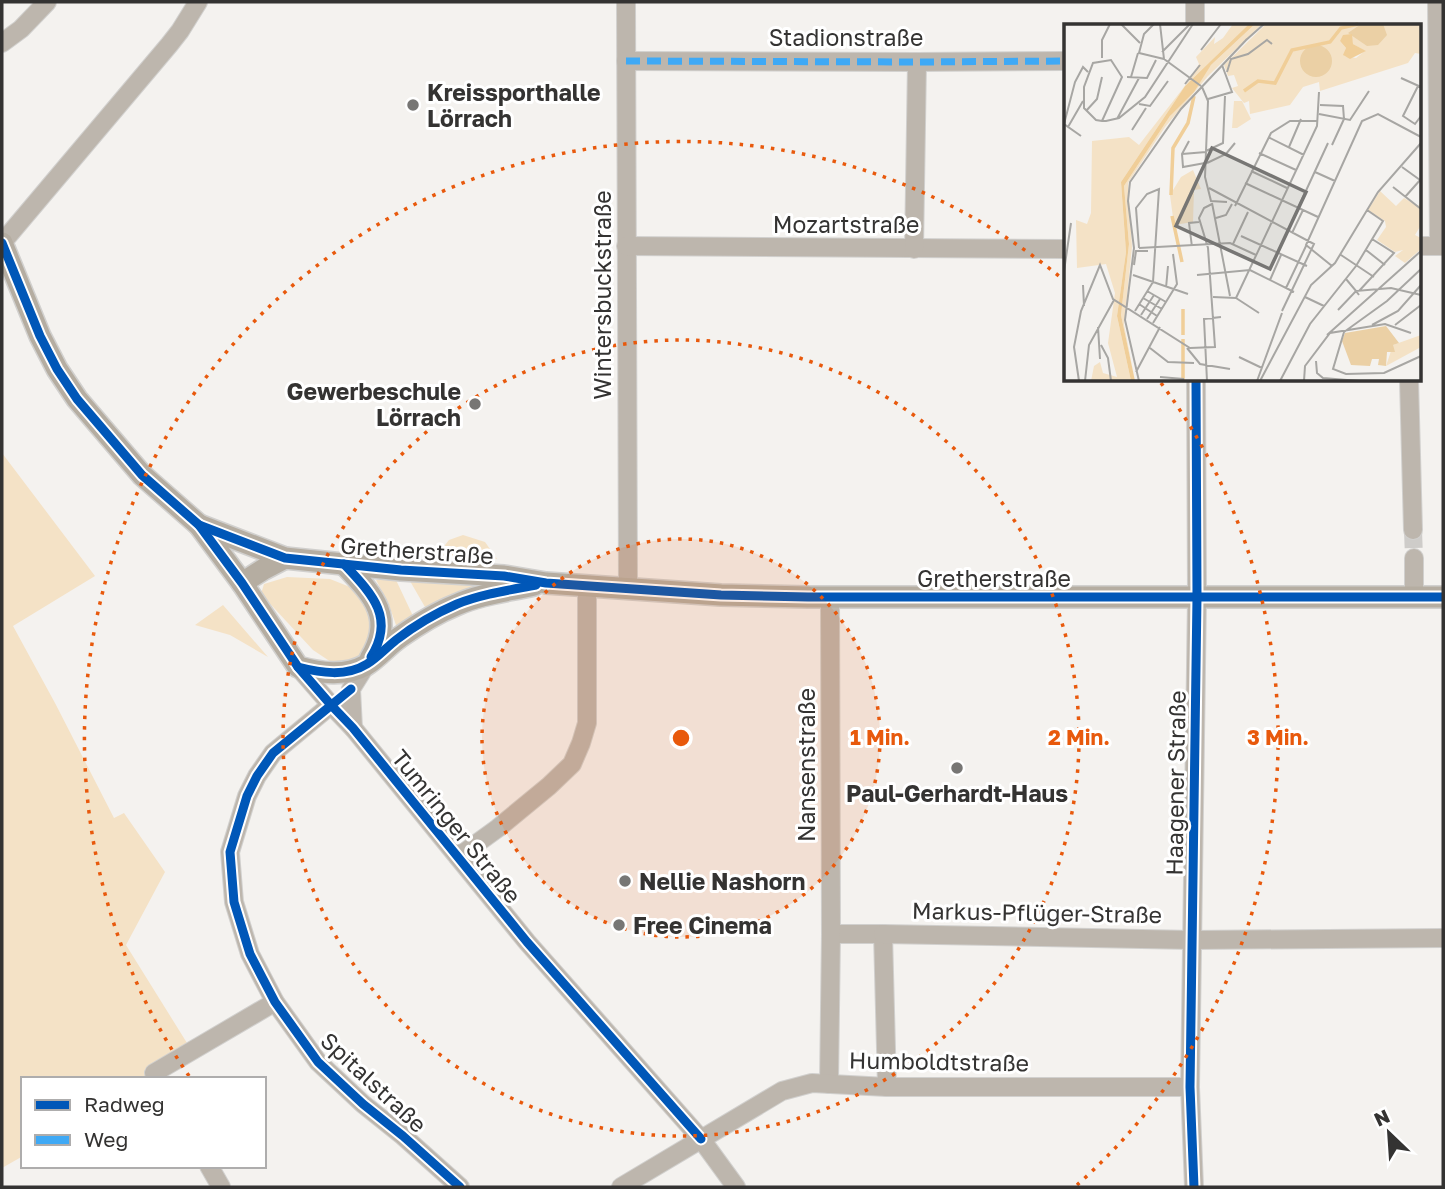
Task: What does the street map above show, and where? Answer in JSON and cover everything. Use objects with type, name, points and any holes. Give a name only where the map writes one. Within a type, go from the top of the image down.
[{"type":"main road","name":"Tumringer Straße","points":[[2,243],[40,337],[77,399],[142,475],[199,525],[243,583],[298,667]]},
{"type":"main road","name":"Tumringer Straße","points":[[199,525],[285,558]]},
{"type":"main road","name":"Gretherstraße","points":[[285,558],[401,570],[504,576],[546,583],[742,596],[1443,597]]},
{"type":"main road","points":[[243,583],[285,558]]},
{"type":"main road","points":[[344,564],[370,592],[381,621],[381,634],[376,649],[366,665]]},
{"type":"main road","name":"Gretherstraße","points":[[298,667],[337,673],[350,671],[366,665],[398,638],[456,605],[546,583]]},
{"type":"street","points":[[2,43],[17,33],[47,2]]},
{"type":"street","points":[[2,243],[169,45],[198,2]]},
{"type":"street","name":"Wintersbuckstraße","points":[[626,2],[628,587]]},
{"type":"street","points":[[1195,2],[1195,24]]},
{"type":"street","points":[[1420,246],[1441,246],[1437,2]]},
{"type":"street","name":"Stadionstraße","points":[[626,61],[1064,61]]},
{"type":"street","points":[[914,249],[917,62]]},
{"type":"street","name":"Mozartstraße","points":[[626,246],[1064,249]]},
{"type":"street","name":"Haagener Straße","points":[[1194,1187],[1190,1087],[1197,597],[1196,382]]},
{"type":"street","points":[[1409,382],[1413,530]]},
{"type":"street","points":[[1413,558],[1414,597]]},
{"type":"street","points":[[458,857],[498,828],[572,764],[587,723],[587,585]]},
{"type":"street","name":"Nansenstraße","points":[[829,1084],[830,597]]},
{"type":"street","points":[[353,728],[351,689],[366,665]]},
{"type":"street","name":"Tumringer Straße","points":[[298,667],[353,728],[527,942],[701,1139],[736,1187]]},
{"type":"street","name":"Spitalstraße","points":[[331,705],[273,753],[247,796],[230,852],[234,902],[250,954],[275,1002],[318,1062],[460,1187]]},
{"type":"street","points":[[831,934],[883,934],[887,1087]]},
{"type":"street","name":"Markus-Pflüger-Straße","points":[[883,934],[1192,940],[1443,938]]},
{"type":"street","points":[[157,1077],[154,1073],[275,1002]]},
{"type":"street","name":"Humboldtstraße","points":[[621,1187],[782,1091],[811,1083],[887,1087],[1190,1087]]},
{"type":"street","points":[[210,1168],[221,1187]]},
{"type":"shaded area","points":[[2,453],[95,576],[13,626],[114,818],[124,813],[165,872],[126,945],[187,1043],[145,1069],[148,1077],[21,1077],[21,1157],[2,1168]]},
{"type":"shaded area","points":[[463,535],[485,542],[497,559],[437,555],[449,540]]},
{"type":"shaded area","points":[[287,577],[330,579],[355,589],[371,615],[373,634],[363,657],[348,665],[331,662],[313,650],[261,594],[264,584]]},
{"type":"shaded area","points":[[376,580],[396,580],[413,616],[397,628],[388,602]]},
{"type":"shaded area","points":[[410,581],[502,585],[464,593],[425,607]]},
{"type":"shaded area","points":[[223,605],[268,657],[230,635],[195,625]]},
{"type":"tunnel","points":[[1413,530],[1414,558]]},
{"type":"marked path","points":[[626,61],[1064,61]]},
{"type":"cycle path","points":[[2,243],[40,336],[77,399],[142,475],[199,525],[242,583],[298,667],[353,728],[527,942],[701,1139]]},
{"type":"cycle path","points":[[1194,1187],[1190,1087],[1197,597],[1196,382]]},
{"type":"cycle path","points":[[199,525],[285,558],[401,570],[504,576],[546,583],[721,595],[1443,597]]},
{"type":"cycle path","points":[[344,564],[371,596],[381,618],[378,643],[371,657]]},
{"type":"cycle path","points":[[298,667],[333,673],[351,671],[371,662],[410,630],[449,608],[486,595],[536,585]]},
{"type":"cycle path","points":[[351,689],[273,753],[257,776],[247,796],[230,852],[234,902],[250,954],[275,1002],[318,1062],[460,1187]]},
{"type":"place","name":"Kreissporthalle Lörrach","points":[[413,105]]},
{"type":"place","name":"Gewerbeschule Lörrach","points":[[475,404]]},
{"type":"place","name":"Paul-Gerhardt-Haus","points":[[957,768]]},
{"type":"place","name":"Nellie Nashorn","points":[[625,881]]},
{"type":"place","name":"Free Cinema","points":[[619,925]]}]
